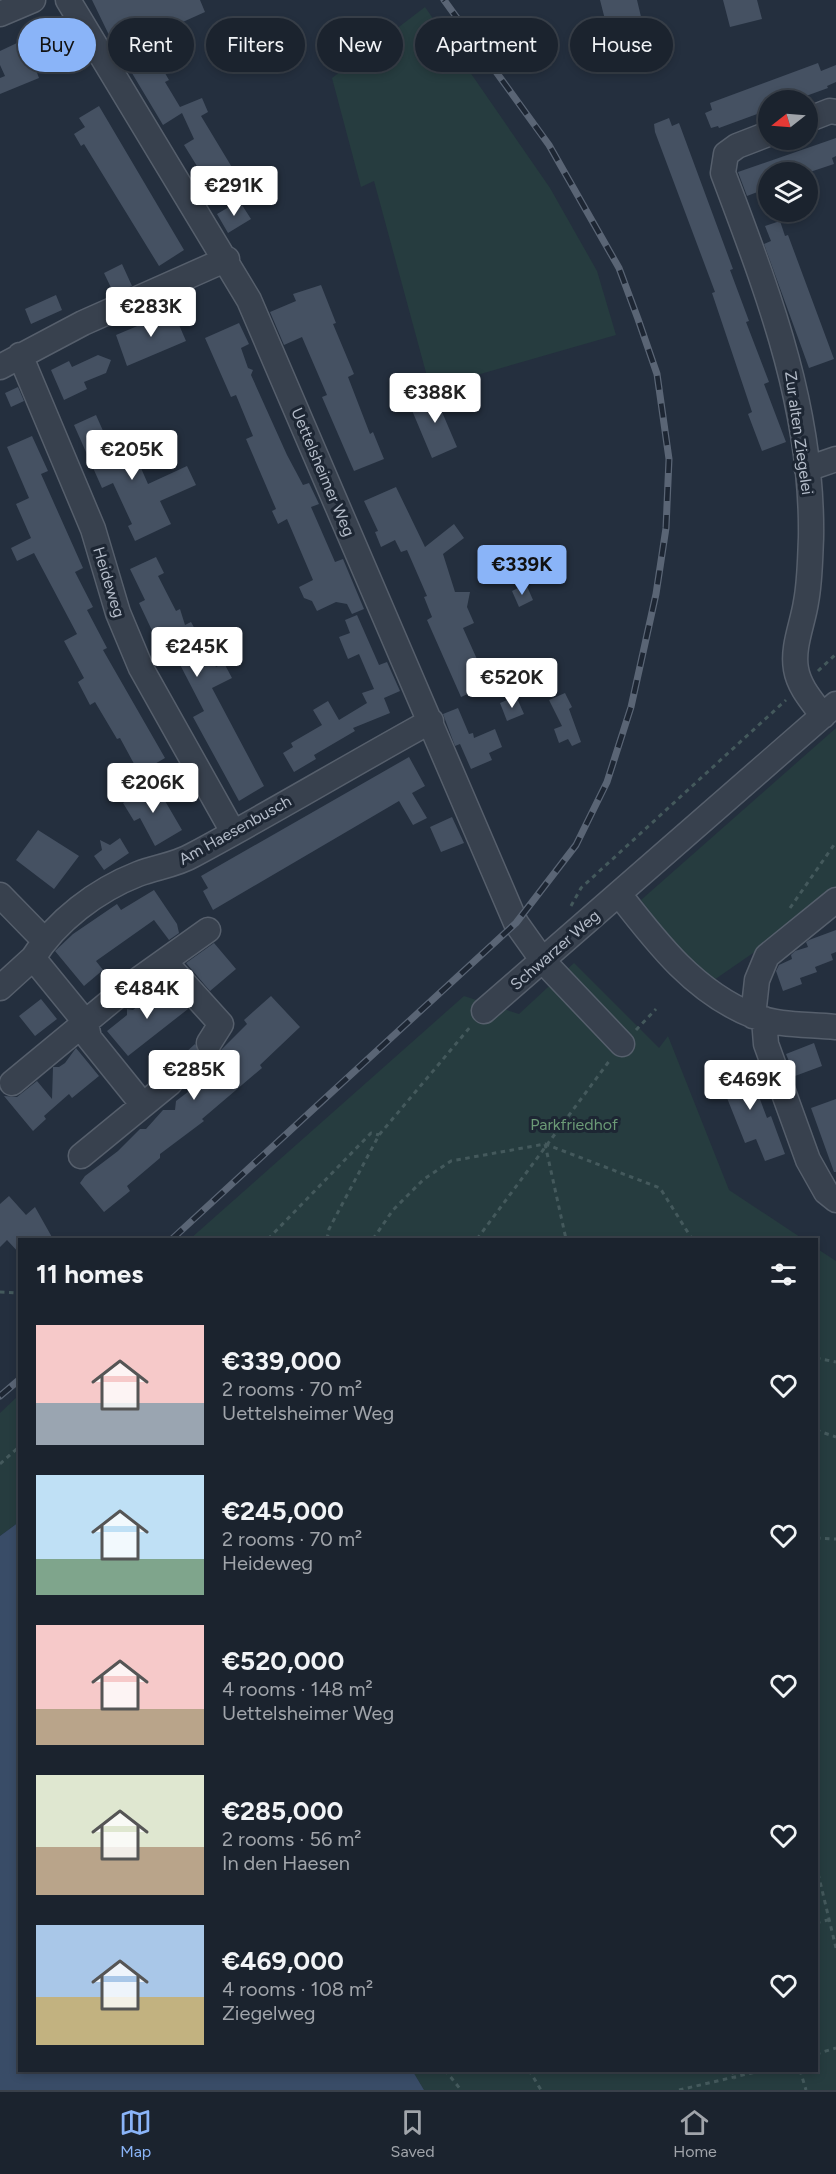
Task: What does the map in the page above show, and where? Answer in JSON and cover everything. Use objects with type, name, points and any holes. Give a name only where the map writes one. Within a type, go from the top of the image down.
[{"type":"street","points":[[0,14],[33,0]]},
{"type":"street","name":"Uettelsheimer Weg","points":[[68,0],[249,300],[516,923],[543,961],[622,1044]]},
{"type":"street","points":[[818,116],[830,111],[836,112]]},
{"type":"street","name":"Zur alten Ziegelei","points":[[758,138],[736,146],[726,154],[723,173],[788,356],[807,469],[809,558],[807,599],[796,651],[796,668],[801,686],[829,710]]},
{"type":"street","points":[[10,361],[83,323],[226,259]]},
{"type":"street","name":"Heideweg","points":[[10,361],[93,529],[118,614],[141,668],[233,832]]},
{"type":"street","points":[[807,469],[836,459]]},
{"type":"street","name":"Schwarzer Weg","points":[[484,1011],[829,710]]},
{"type":"street","name":"Am Haesenbusch","points":[[0,988],[86,903],[111,887],[138,874],[191,856],[431,721]]},
{"type":"street","points":[[619,894],[665,954],[708,991],[759,1018],[836,1027]]},
{"type":"street","points":[[0,895],[86,1023],[89,1038],[143,1104]]},
{"type":"street","points":[[836,900],[767,956],[758,980],[759,1018],[766,1044],[808,1160],[826,1192],[836,1200]]},
{"type":"street","points":[[12,1083],[128,987],[208,930]]},
{"type":"street","points":[[165,962],[221,1024],[209,1043]]},
{"type":"street","points":[[81,1155],[170,1083]]},
{"type":"path","points":[[570,909],[580,888],[836,654]]},
{"type":"path","points":[[789,911],[836,842]]},
{"type":"path","points":[[478,1238],[545,1144],[622,1044],[656,1009]]},
{"type":"path","points":[[327,1238],[329,1229],[379,1135],[484,1011]]},
{"type":"path","points":[[269,1238],[371,1133],[379,1135]]},
{"type":"path","points":[[545,1144],[566,1238]]},
{"type":"path","points":[[375,1238],[393,1210],[424,1179],[451,1161],[545,1144],[660,1188],[691,1238]]},
{"type":"path","points":[[0,1292],[18,1293]]},
{"type":"path","points":[[818,1358],[836,1362]]},
{"type":"path","points":[[818,1431],[836,1437]]},
{"type":"path","points":[[0,1464],[18,1448]]},
{"type":"path","points":[[818,1538],[836,1539]]},
{"type":"path","points":[[818,1877],[836,1948]]},
{"type":"path","points":[[818,1922],[828,1920]]},
{"type":"path","points":[[830,1930],[836,1928]]},
{"type":"path","points":[[818,2053],[836,2048]]},
{"type":"path","points":[[447,2072],[461,2090]]},
{"type":"path","points":[[530,2072],[541,2090]]},
{"type":"path","points":[[733,2072],[735,2079]]},
{"type":"path","points":[[679,2090],[758,2072]]},
{"type":"path","points":[[801,2072],[806,2090]]},
{"type":"green space","points":[[425,7],[433,18],[415,18],[415,72],[470,72],[550,188],[597,271],[616,335],[442,385],[438,375],[428,380],[374,181],[361,187],[332,78],[340,72],[403,72],[403,24]]},
{"type":"green space","points":[[836,728],[836,896],[714,980],[673,942],[641,900]]},
{"type":"green space","name":"Parkfriedhof","points":[[574,963],[659,1048],[668,1036],[729,1190],[801,1238],[191,1238],[464,996],[519,1014]]},
{"type":"green space","points":[[818,1249],[836,1261],[836,2090],[424,2090],[413,2072],[818,2072]]},
{"type":"green space","points":[[18,1396],[18,1523],[0,1536],[0,1413]]},
{"type":"water","points":[[18,1523],[18,2072],[413,2072],[424,2090],[0,2090],[0,1536]]},
{"type":"building","points":[[92,0],[200,0],[205,12],[192,18],[108,18],[108,33]]},
{"type":"building","points":[[600,0],[637,0],[641,18],[605,18]]},
{"type":"building","points":[[723,0],[757,0],[762,19],[730,27]]},
{"type":"building","points":[[18,43],[18,72],[37,72],[39,78],[0,94],[0,78],[5,76],[0,65],[0,51]]},
{"type":"building","points":[[818,63],[821,71],[836,65],[836,82],[827,86],[828,88],[818,92],[758,90],[758,114],[719,128],[718,126],[711,128],[705,113],[712,110],[710,103]]},
{"type":"building","points":[[131,72],[164,72],[169,80],[165,82],[180,107],[202,98],[208,112],[201,116],[233,169],[208,184],[184,145],[194,139],[182,113],[163,125]]},
{"type":"building","points":[[99,106],[184,250],[159,266],[84,144],[81,146],[74,134],[85,127],[79,118]]},
{"type":"building","points":[[669,118],[672,126],[679,123],[733,269],[730,270],[749,321],[746,322],[769,382],[764,384],[786,442],[762,451],[748,414],[752,412],[712,293],[715,292],[655,132],[654,124]]},
{"type":"building","points":[[836,138],[836,156],[832,158],[834,164],[818,169],[818,162],[767,162],[801,150],[818,150],[818,144]]},
{"type":"building","points":[[758,165],[758,192],[747,196],[738,172]]},
{"type":"building","points":[[234,204],[236,208],[242,205],[251,219],[228,233],[217,214]]},
{"type":"building","points":[[780,222],[785,236],[788,235],[834,359],[809,368],[764,244],[771,241],[765,226]]},
{"type":"building","points":[[122,264],[132,286],[114,294],[104,273]]},
{"type":"building","points":[[321,285],[336,323],[333,324],[354,374],[348,377],[370,434],[373,432],[384,459],[354,471],[322,397],[327,395],[302,337],[284,345],[270,312],[296,301],[293,294]]},
{"type":"building","points":[[56,295],[62,310],[31,324],[25,309]]},
{"type":"building","points":[[173,311],[186,341],[127,366],[116,335]]},
{"type":"building","points":[[239,323],[249,344],[241,348],[248,368],[253,370],[251,375],[287,455],[303,485],[309,483],[319,504],[311,507],[335,562],[343,559],[364,609],[352,614],[347,604],[336,602],[317,611],[312,601],[304,598],[299,587],[313,580],[287,519],[278,524],[272,511],[276,509],[246,439],[253,436],[236,395],[231,397],[205,338]]},
{"type":"building","points":[[98,355],[111,360],[106,373],[84,382],[87,389],[64,400],[51,370],[69,361],[72,367]]},
{"type":"building","points":[[18,387],[24,401],[11,407],[5,393]]},
{"type":"building","points":[[439,388],[449,409],[442,412],[457,447],[432,458],[411,408],[429,400],[426,394]]},
{"type":"building","points":[[96,415],[115,458],[133,450],[148,484],[187,466],[196,485],[160,501],[171,524],[135,541],[128,526],[132,524],[113,483],[102,488],[74,425]]},
{"type":"building","points":[[32,436],[48,471],[41,474],[83,568],[75,572],[93,607],[87,610],[107,648],[103,650],[165,758],[139,773],[120,738],[117,739],[95,702],[90,705],[78,682],[84,678],[64,641],[77,634],[34,553],[17,561],[11,548],[31,538],[16,504],[29,498],[7,447]]},
{"type":"building","points":[[396,487],[425,547],[454,524],[464,538],[443,554],[455,592],[470,592],[467,607],[474,623],[463,628],[485,677],[475,681],[479,689],[461,697],[427,620],[432,617],[424,597],[427,596],[407,550],[401,552],[395,540],[381,547],[375,532],[378,531],[364,501]]},
{"type":"building","points":[[156,557],[164,573],[158,576],[176,611],[180,609],[185,625],[191,622],[216,667],[224,663],[232,678],[212,688],[264,786],[239,801],[193,717],[204,711],[174,653],[165,658],[139,603],[145,600],[130,569]]},
{"type":"building","points":[[526,584],[533,600],[519,607],[512,591]]},
{"type":"building","points":[[357,615],[379,665],[387,662],[400,691],[384,698],[390,713],[353,728],[355,731],[314,755],[316,759],[294,772],[283,753],[293,747],[291,743],[322,725],[313,710],[328,701],[339,720],[367,703],[362,693],[374,689],[359,654],[348,659],[339,637],[350,633],[345,620]]},
{"type":"building","points":[[565,693],[572,707],[569,709],[581,742],[572,746],[568,739],[559,743],[554,729],[562,726],[549,700]]},
{"type":"building","points":[[516,696],[524,714],[507,721],[500,703]]},
{"type":"building","points":[[458,708],[469,734],[473,733],[474,738],[495,729],[502,747],[489,753],[492,760],[471,769],[460,744],[455,746],[443,714]]},
{"type":"building","points":[[409,757],[425,786],[412,793],[427,818],[413,825],[399,801],[213,910],[203,891],[208,888],[201,876]]},
{"type":"building","points":[[154,782],[182,830],[155,846],[140,818],[134,821],[123,803]]},
{"type":"building","points":[[452,817],[464,843],[441,852],[430,827]]},
{"type":"building","points":[[38,830],[79,856],[54,889],[16,860]]},
{"type":"building","points":[[120,838],[129,853],[104,870],[94,856],[102,850],[100,840],[110,845]]},
{"type":"building","points":[[154,890],[177,924],[179,933],[169,940],[154,920],[96,961],[103,970],[84,986],[55,951],[73,934],[117,904],[121,910]]},
{"type":"building","points":[[836,930],[836,952],[831,954],[833,960],[815,967],[817,972],[800,978],[802,984],[783,991],[776,971],[779,965],[792,959],[791,955],[795,951],[808,947],[806,942],[809,940]]},
{"type":"building","points":[[214,943],[236,969],[210,991],[186,963]]},
{"type":"building","points":[[165,983],[188,1009],[128,1056],[107,1031],[127,1015],[127,1009],[133,1010]]},
{"type":"building","points":[[271,996],[300,1027],[260,1065],[262,1068],[202,1119],[204,1121],[160,1154],[160,1158],[127,1186],[130,1191],[104,1212],[80,1183],[85,1176],[118,1151],[140,1129],[146,1129],[163,1110],[175,1110],[176,1101],[205,1079],[184,1054],[195,1044],[202,1055],[209,1059],[216,1055],[247,1024],[244,1020]]},
{"type":"building","points":[[41,999],[57,1019],[35,1036],[19,1016]]},
{"type":"building","points":[[814,1043],[822,1066],[795,1076],[786,1054]]},
{"type":"building","points":[[76,1048],[99,1076],[72,1098],[69,1094],[44,1116],[46,1119],[33,1131],[4,1096],[17,1097],[37,1081],[52,1099],[53,1067],[59,1067],[65,1063]]},
{"type":"building","points":[[746,1062],[767,1118],[771,1116],[785,1154],[765,1161],[756,1139],[745,1143],[717,1073]]},
{"type":"building","points":[[836,1099],[836,1172],[834,1172],[811,1108]]},
{"type":"building","points":[[9,1196],[26,1215],[35,1207],[52,1238],[18,1238],[18,1252],[7,1240],[0,1247],[0,1204]]},
{"type":"railway","points":[[173,1238],[516,923],[576,845],[607,782],[631,707],[656,594],[666,528],[669,459],[657,374],[638,319],[619,268],[549,145],[444,0]]},
{"type":"railway","points":[[0,1396],[18,1381]]}]
